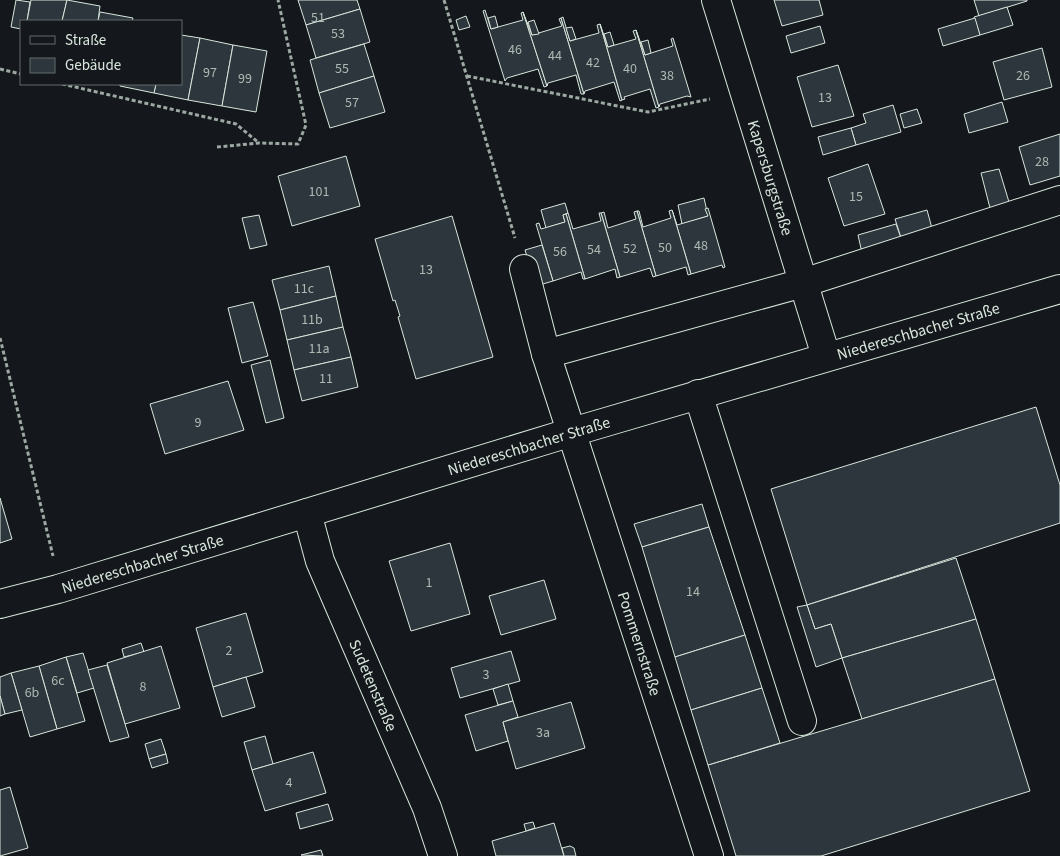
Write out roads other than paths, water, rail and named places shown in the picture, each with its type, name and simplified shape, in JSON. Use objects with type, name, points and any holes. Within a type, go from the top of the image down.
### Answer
[{"type":"street","name":"Kapersburgstraße","points":[[716,0],[826,356]]},
{"type":"street","points":[[546,354],[803,283],[1060,200]]},
{"type":"street","name":"Pommernstraße","points":[[524,270],[546,354],[709,856]]},
{"type":"street","name":"Niedereschbacher Straße","points":[[0,604],[58,589],[698,394],[1060,289]]},
{"type":"street","points":[[698,394],[802,721]]},
{"type":"street","name":"Sudetenstraße","points":[[307,513],[320,562],[427,808],[443,856]]}]
